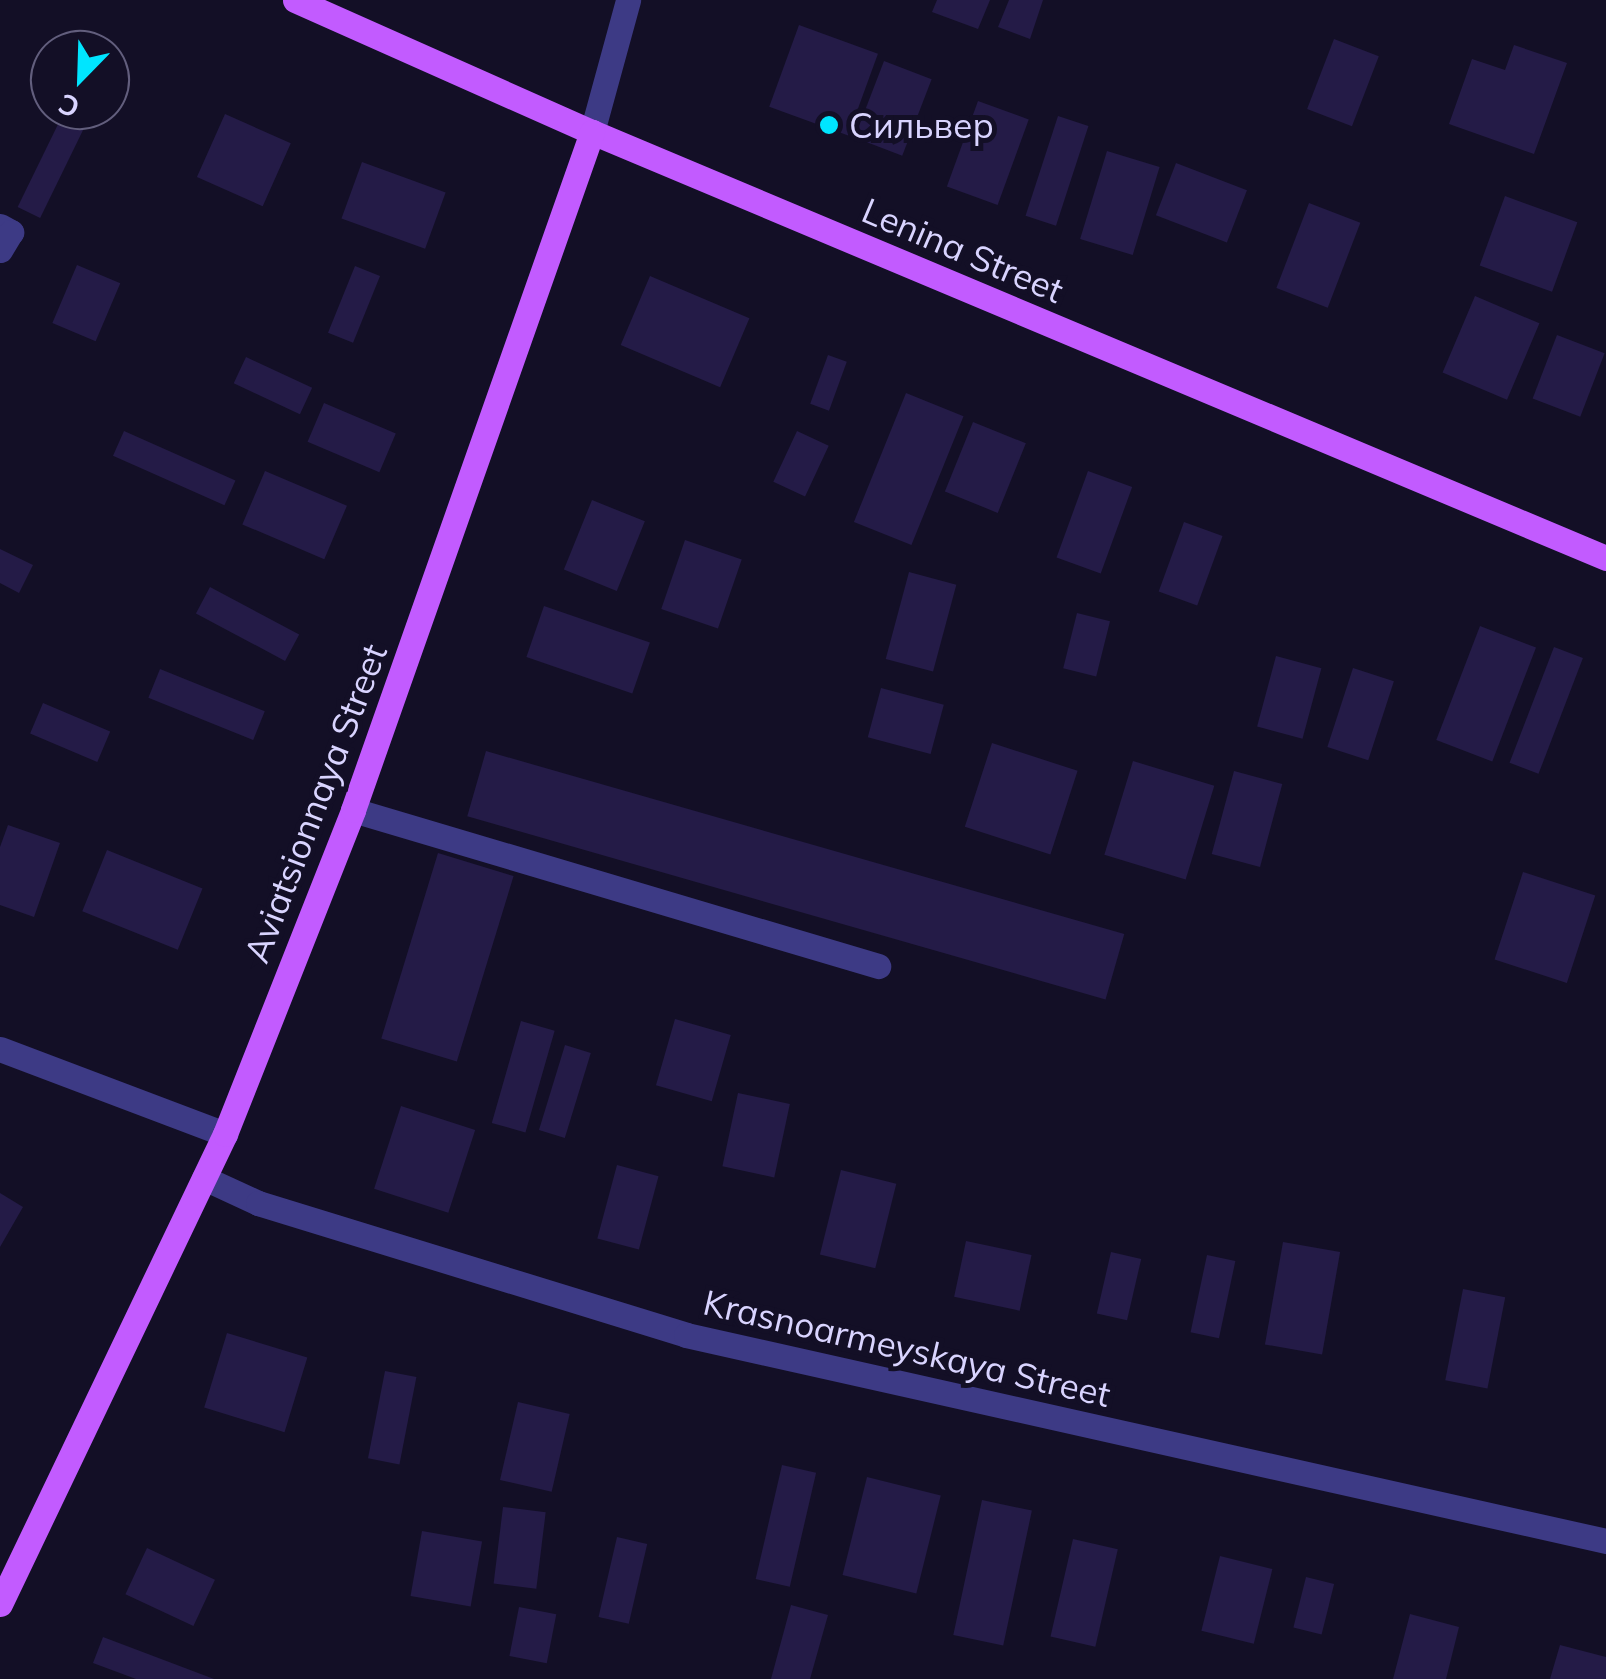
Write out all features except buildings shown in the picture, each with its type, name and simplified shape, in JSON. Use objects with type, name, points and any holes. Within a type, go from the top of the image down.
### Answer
[{"type":"main road","name":"Lenina Street","points":[[295,0],[592,132],[1606,558]]},
{"type":"main road","name":"Aviatsionnaya Street","points":[[0,1604],[224,1134],[354,810],[592,132]]},
{"type":"street","name":"Aviatsionnaya Street","points":[[592,132],[628,0]]},
{"type":"street","points":[[0,226],[10,232],[0,250]]},
{"type":"street","points":[[354,810],[878,966]]},
{"type":"street","points":[[0,1049],[224,1134]]},
{"type":"street","name":"Krasnoarmeyskaya Street","points":[[204,1178],[258,1203],[686,1334],[1606,1540]]},
{"type":"place","name":"Сильвер","points":[[829,125]]}]
